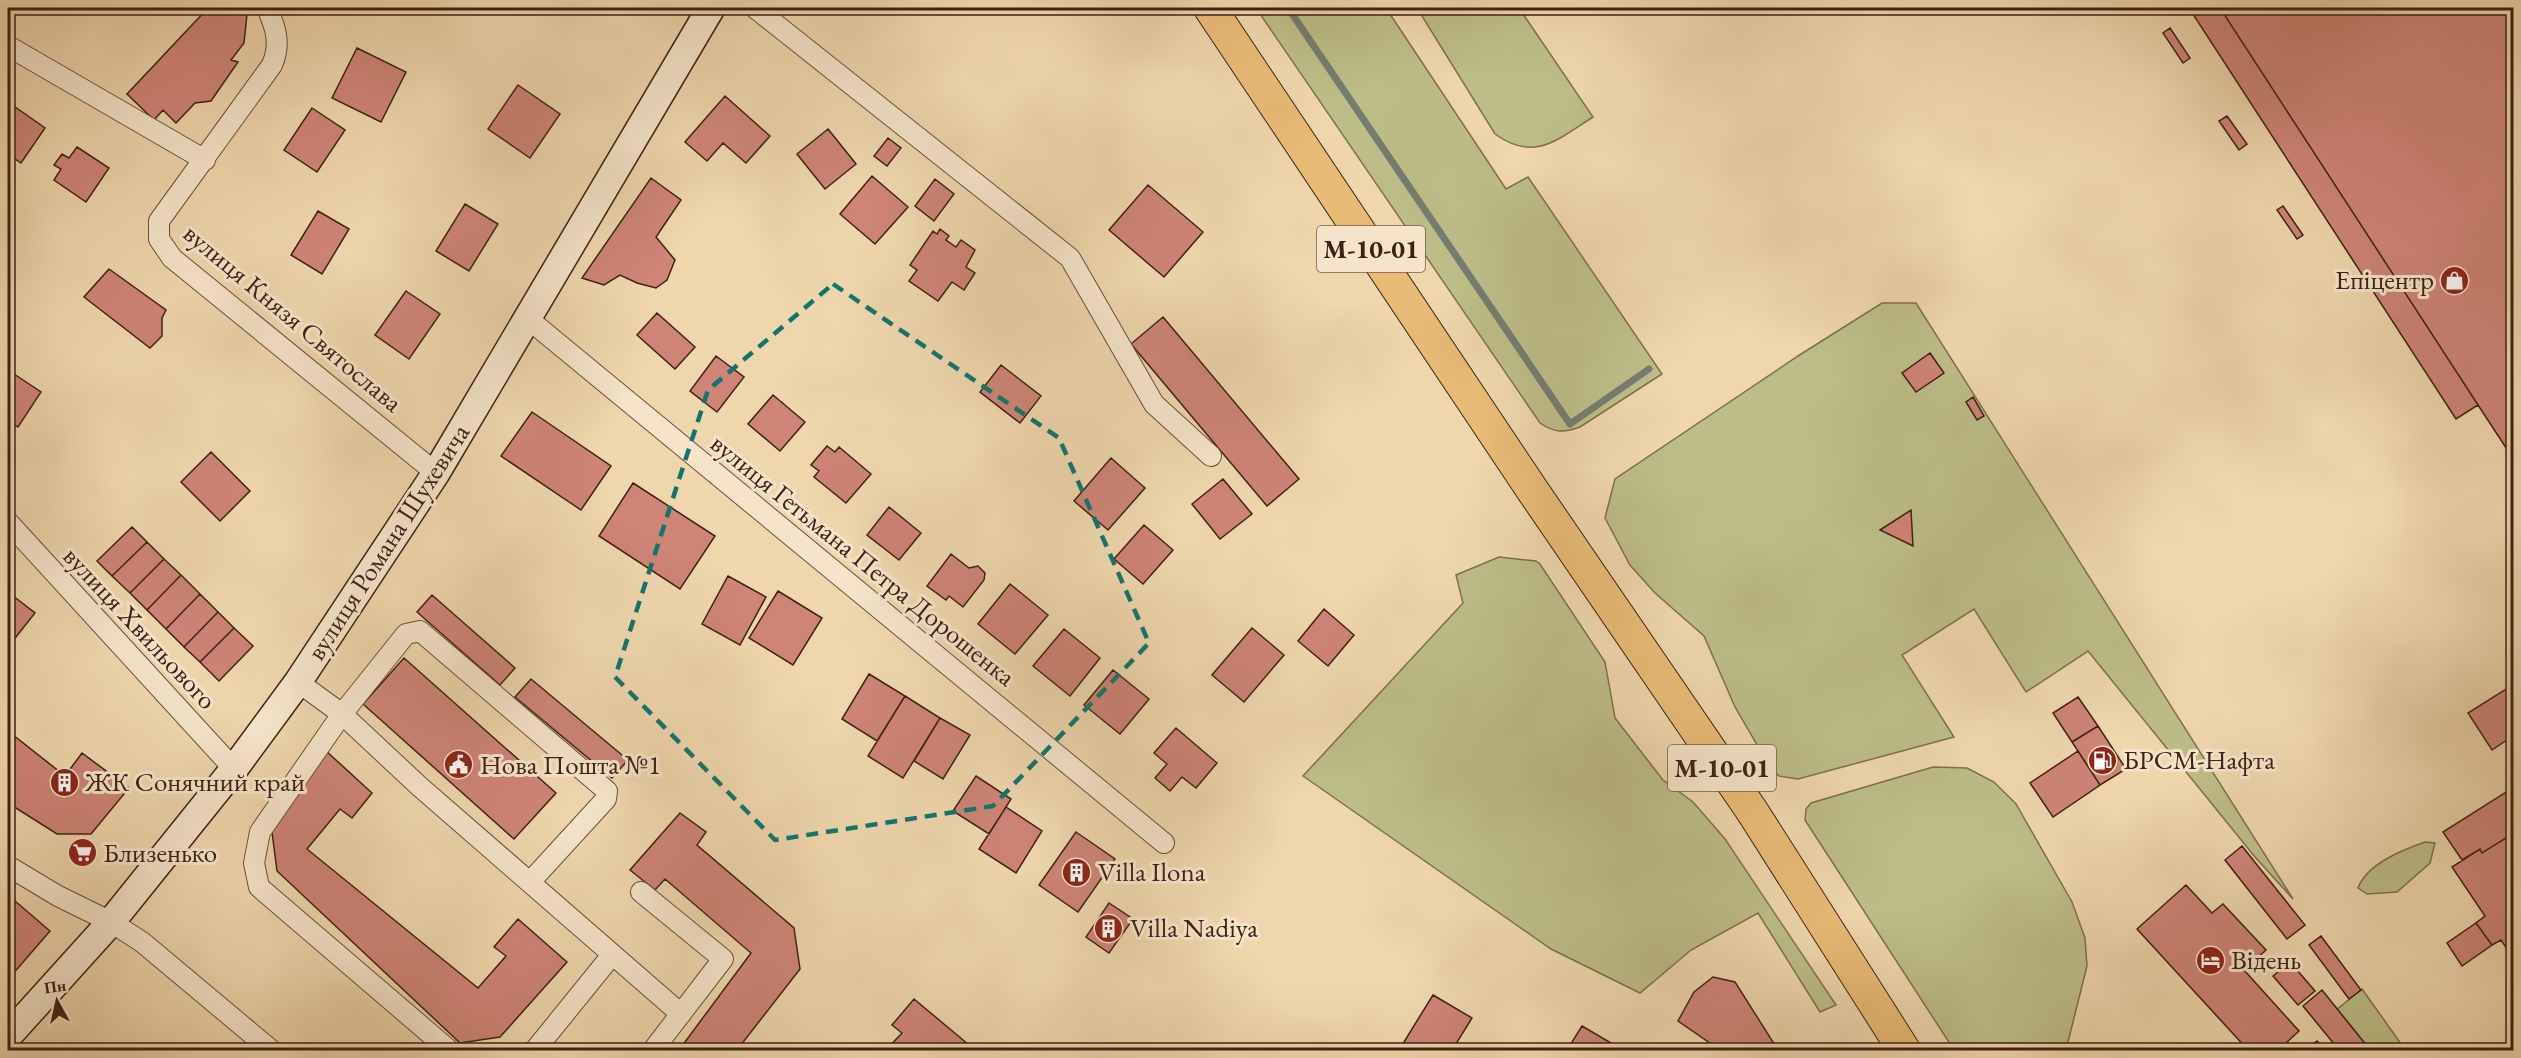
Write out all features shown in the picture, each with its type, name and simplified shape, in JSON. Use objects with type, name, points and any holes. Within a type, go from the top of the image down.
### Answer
[{"type":"highway","name":"М-10-01","points":[[1210,8],[1527,481],[1752,811],[1904,1050]]},
{"type":"main road","name":"вулиця Романа Шухевича","points":[[8,1036],[111,922],[234,769],[297,682],[436,473],[711,8]]},
{"type":"street","name":"вулиця Князя Святослава","points":[[267,8],[276,29],[277,54],[272,65],[159,221],[159,239],[164,249],[181,266],[436,473]]},
{"type":"street","points":[[755,8],[1070,258],[1154,404],[1211,456]]},
{"type":"street","points":[[8,46],[205,160]]},
{"type":"street","name":"вулиця Гетьмана Петра Дорошенка","points":[[527,318],[1164,843]]},
{"type":"street","name":"вулиця Хвильового","points":[[8,522],[234,769]]},
{"type":"street","points":[[448,1050],[259,887],[254,862],[260,832],[342,714],[406,634],[420,631],[607,791],[606,799],[530,882]]},
{"type":"street","points":[[297,682],[342,714],[419,786],[681,1014]]},
{"type":"street","points":[[8,866],[58,896],[111,922],[142,942],[271,1050]]},
{"type":"street","points":[[641,892],[723,959],[653,1050]]},
{"type":"street","points":[[535,1050],[612,955]]},
{"type":"highlighted area","points":[[833,284],[1059,438],[1149,643],[993,806],[775,840],[615,677],[708,390]]},
{"type":"green space","points":[[1256,8],[1386,8],[1506,189],[1528,177],[1662,374],[1580,427],[1559,431],[1540,423]]},
{"type":"green space","points":[[1417,8],[1519,8],[1593,117],[1546,145],[1522,147],[1495,134]]},
{"type":"green space","points":[[1882,303],[1916,303],[2293,899],[2255,857],[2088,651],[2026,692],[1974,609],[1902,655],[1954,737],[1798,779],[1779,776],[1771,769],[1735,707],[1704,636],[1655,593],[1630,565],[1605,518],[1615,479],[1798,356]]},
{"type":"green space","points":[[1499,557],[1536,561],[1540,564],[1605,662],[1615,718],[1663,780],[1693,802],[1725,839],[1836,1005],[1820,1012],[1758,913],[1691,950],[1640,993],[1551,949],[1303,776],[1463,603],[1456,575]]},
{"type":"green space","points":[[1933,767],[1967,768],[1994,782],[2016,804],[2072,902],[2085,938],[2087,966],[2066,1050],[1954,1050],[1805,820],[1806,809],[1811,803]]},
{"type":"green space","points":[[2425,842],[2435,843],[2430,863],[2397,892],[2367,894],[2358,888],[2363,879],[2377,865]]},
{"type":"green space","points":[[2362,989],[2404,1048],[2401,1050],[2363,1050],[2335,1011]]},
{"type":"building","points":[[208,8],[241,8],[247,14],[244,43],[231,60],[238,62],[211,101],[195,103],[176,123],[163,110],[154,120],[127,94]]},
{"type":"building","points":[[2189,8],[2220,8],[2478,405],[2456,419]]},
{"type":"building","name":"Епіцентр","points":[[2220,8],[2514,8],[2514,460],[2478,405]]},
{"type":"building","points":[[2170,28],[2190,58],[2183,63],[2163,33]]},
{"type":"building","points":[[357,48],[406,72],[381,122],[332,98]]},
{"type":"building","points":[[518,85],[560,114],[530,158],[488,129]]},
{"type":"building","points":[[725,96],[770,136],[746,163],[723,143],[707,161],[685,142]]},
{"type":"building","points":[[8,102],[45,128],[21,163],[8,154]]},
{"type":"building","points":[[312,108],[345,130],[317,172],[284,150]]},
{"type":"building","points":[[2227,116],[2247,144],[2239,150],[2219,121]]},
{"type":"building","points":[[828,129],[856,164],[825,189],[797,154]]},
{"type":"building","points":[[888,138],[901,148],[887,166],[874,156]]},
{"type":"building","points":[[77,147],[109,168],[86,202],[54,180],[61,169],[54,165],[62,154],[69,158]]},
{"type":"building","points":[[872,176],[908,207],[875,244],[840,214]]},
{"type":"building","points":[[651,178],[681,200],[656,237],[675,260],[667,280],[656,288],[620,275],[604,285],[582,278]]},
{"type":"building","points":[[935,179],[954,194],[934,221],[915,206]]},
{"type":"building","points":[[1148,185],[1203,232],[1164,277],[1109,230]]},
{"type":"building","points":[[465,204],[498,224],[469,271],[436,251]]},
{"type":"building","points":[[2283,206],[2303,235],[2297,239],[2277,210]]},
{"type":"building","points":[[318,211],[349,229],[322,274],[291,255]]},
{"type":"building","points":[[940,229],[949,236],[946,240],[956,247],[961,240],[975,250],[966,267],[975,273],[964,290],[952,282],[938,301],[909,281],[917,270],[910,265],[933,231],[937,234]]},
{"type":"building","points":[[109,269],[166,310],[162,318],[162,336],[150,348],[84,297]]},
{"type":"building","points":[[406,291],[440,314],[409,359],[375,335]]},
{"type":"building","points":[[657,313],[695,347],[675,369],[637,335]]},
{"type":"building","points":[[1163,317],[1299,479],[1267,506],[1131,344]]},
{"type":"building","points":[[1930,353],[1944,373],[1916,392],[1902,373]]},
{"type":"building","points":[[716,356],[744,377],[717,412],[690,391]]},
{"type":"building","points":[[1001,365],[1041,396],[1020,423],[980,392]]},
{"type":"building","points":[[8,370],[41,392],[18,427],[8,420]]},
{"type":"building","points":[[773,395],[805,422],[780,451],[748,424]]},
{"type":"building","points":[[1973,397],[1984,416],[1977,420],[1966,402]]},
{"type":"building","points":[[532,412],[611,466],[581,510],[501,456]]},
{"type":"building","points":[[827,446],[835,452],[839,447],[871,474],[846,503],[814,477],[819,471],[811,465]]},
{"type":"building","points":[[211,452],[250,491],[220,521],[181,482]]},
{"type":"building","points":[[1111,458],[1145,488],[1108,530],[1074,501]]},
{"type":"building","points":[[1223,479],[1252,514],[1220,539],[1192,504]]},
{"type":"building","points":[[633,483],[715,536],[680,589],[599,536]]},
{"type":"building","points":[[889,507],[921,533],[899,560],[867,535]]},
{"type":"building","points":[[1911,510],[1913,546],[1880,530]]},
{"type":"building","points":[[1144,525],[1173,550],[1143,584],[1114,559]]},
{"type":"building","points":[[132,527],[147,542],[112,576],[97,561]]},
{"type":"building","points":[[147,542],[164,559],[130,593],[112,576]]},
{"type":"building","points":[[951,554],[969,568],[978,566],[985,573],[984,580],[963,607],[949,596],[946,600],[927,586]]},
{"type":"building","points":[[164,559],[181,575],[147,610],[130,593]]},
{"type":"building","points":[[181,575],[200,594],[166,629],[147,610]]},
{"type":"building","points":[[728,576],[766,597],[740,645],[702,624]]},
{"type":"building","points":[[1010,584],[1048,615],[1015,654],[978,624]]},
{"type":"building","points":[[778,591],[822,618],[793,665],[749,638]]},
{"type":"building","points":[[8,592],[35,613],[8,647]]},
{"type":"building","points":[[200,594],[218,612],[184,647],[166,629]]},
{"type":"building","points":[[432,595],[515,668],[500,685],[417,612]]},
{"type":"building","points":[[1324,609],[1354,635],[1328,666],[1298,641]]},
{"type":"building","points":[[218,612],[234,628],[200,662],[184,647]]},
{"type":"building","points":[[234,628],[253,646],[219,681],[200,662]]},
{"type":"building","points":[[1252,628],[1284,655],[1244,702],[1212,675]]},
{"type":"building","points":[[1064,629],[1100,658],[1070,696],[1033,666]]},
{"type":"building","points":[[404,658],[556,793],[514,839],[363,704]]},
{"type":"building","points":[[1113,670],[1149,699],[1120,734],[1084,705]]},
{"type":"building","points":[[869,674],[905,696],[877,741],[842,719]]},
{"type":"building","points":[[531,679],[628,760],[612,778],[515,697]]},
{"type":"building","points":[[2514,684],[2514,735],[2492,750],[2468,713]]},
{"type":"building","points":[[905,696],[940,718],[903,778],[868,756]]},
{"type":"building","points":[[2078,697],[2098,726],[2072,742],[2053,713]]},
{"type":"building","points":[[940,718],[970,735],[943,779],[914,761]]},
{"type":"building","name":"БРСМ-Нафта","points":[[2098,726],[2126,769],[2100,785],[2072,742]]},
{"type":"building","points":[[1176,728],[1217,763],[1196,788],[1182,777],[1170,791],[1155,778],[1167,764],[1154,753]]},
{"type":"building","name":"ЖК Сонячний край","points":[[8,731],[65,776],[82,753],[129,788],[91,834],[57,834],[8,803]]},
{"type":"building","points":[[325,750],[372,793],[352,818],[340,809],[307,849],[478,988],[506,956],[494,947],[518,919],[567,962],[500,1037],[460,1043],[277,871],[271,824]]},
{"type":"building","points":[[2078,751],[2100,785],[2053,817],[2030,783]]},
{"type":"building","points":[[976,776],[1011,799],[989,834],[953,811]]},
{"type":"building","points":[[2514,787],[2514,833],[2482,853],[2480,849],[2462,860],[2443,832]]},
{"type":"building","points":[[1006,807],[1042,831],[1016,873],[979,849]]},
{"type":"building","points":[[680,813],[706,832],[697,845],[794,928],[800,969],[737,1050],[679,1050],[751,953],[665,879],[655,890],[630,870]]},
{"type":"building","name":"Villa Ilona","points":[[1076,832],[1115,859],[1078,912],[1039,885]]},
{"type":"building","points":[[2514,833],[2514,959],[2501,940],[2492,945],[2476,923],[2485,916],[2452,867],[2480,849],[2482,853]]},
{"type":"building","points":[[2242,846],[2305,925],[2287,939],[2225,860]]},
{"type":"building","name":"Відень","points":[[2186,885],[2212,913],[2223,904],[2266,950],[2244,970],[2299,1031],[2286,1043],[2292,1050],[2248,1050],[2137,929]]},
{"type":"building","points":[[8,895],[50,931],[12,975],[8,971]]},
{"type":"building","name":"Villa Nadiya","points":[[1109,903],[1133,919],[1109,953],[1086,937]]},
{"type":"building","points":[[2476,923],[2492,945],[2462,966],[2447,943]]},
{"type":"building","points":[[2321,936],[2361,990],[2349,999],[2309,945]]},
{"type":"building","points":[[2290,962],[2315,991],[2298,1005],[2273,976]]},
{"type":"building","points":[[1713,977],[1735,982],[1778,1050],[1720,1050],[1678,1021],[1694,992]]},
{"type":"building","points":[[2322,990],[2367,1046],[2362,1050],[2339,1050],[2303,1006]]},
{"type":"building","points":[[1433,995],[1472,1018],[1454,1047],[1458,1050],[1399,1050]]},
{"type":"building","points":[[914,999],[969,1045],[964,1050],[886,1050],[902,1033],[892,1025]]},
{"type":"building","points":[[1582,1026],[1623,1050],[1567,1050]]},
{"type":"building","name":"Відень","points":[[2317,1041],[2326,1050],[2306,1050]]},
{"type":"waterway","points":[[1288,8],[1570,424],[1649,369]]},
{"type":"place","name":"Епіцентр","points":[[2455,280]]},
{"type":"place","name":"БРСМ-Нафта","points":[[2102,760]]},
{"type":"place","name":"Нова Пошта №1","points":[[459,765]]},
{"type":"place","name":"ЖК Сонячний край","points":[[64,782]]},
{"type":"place","name":"Близенько","points":[[82,853]]},
{"type":"place","name":"Villa Ilona","points":[[1077,872]]},
{"type":"place","name":"Villa Nadiya","points":[[1109,928]]},
{"type":"place","name":"Відень","points":[[2210,960]]}]
